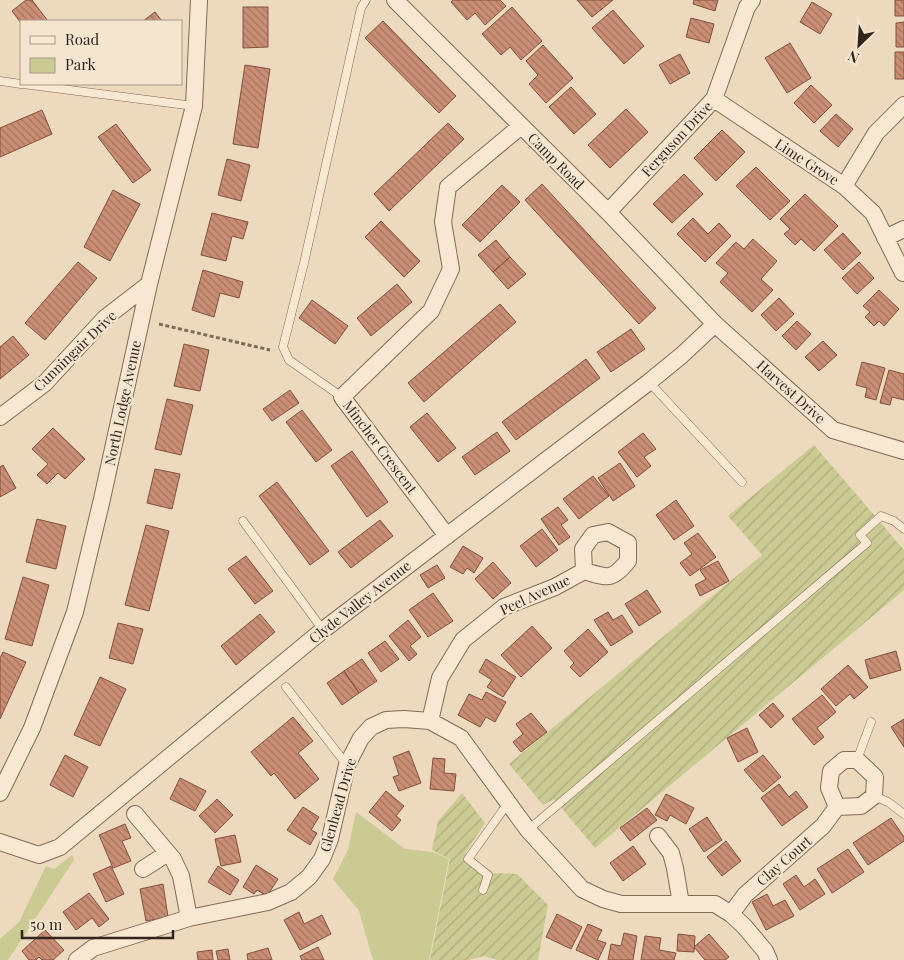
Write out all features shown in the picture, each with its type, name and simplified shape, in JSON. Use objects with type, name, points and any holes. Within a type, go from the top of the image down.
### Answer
[{"type":"street","name":"North Lodge Avenue","points":[[0,793],[32,728],[75,612],[141,321],[194,106],[199,0]]},
{"type":"street","name":"Camp Road","points":[[395,0],[608,212],[715,324]]},
{"type":"street","name":"Ferguson Drive","points":[[608,212],[714,99],[747,7],[752,0]]},
{"type":"street","name":"Lime Grove","points":[[714,99],[844,186],[873,213],[904,272]]},
{"type":"street","points":[[844,186],[876,133],[904,105]]},
{"type":"street","name":"Mincher Crescent","points":[[447,536],[342,397],[431,311],[451,269],[443,222],[448,187],[521,126]]},
{"type":"street","points":[[886,238],[904,229]]},
{"type":"street","name":"Cunningair Drive","points":[[0,417],[45,383],[105,318],[150,284]]},
{"type":"street","name":"Clyde Valley Avenue","points":[[0,842],[39,855],[60,846],[323,630],[649,382],[682,355],[715,324]]},
{"type":"street","name":"Harvest Drive","points":[[715,324],[833,430],[904,451]]},
{"type":"street","name":"Peel Avenue","points":[[430,721],[440,678],[464,640],[504,607],[555,587],[584,571]]},
{"type":"street","name":"Glenhead Drive","points":[[77,960],[93,948],[190,918],[268,902],[291,892],[308,878],[322,859],[330,839],[348,765],[360,738],[371,727],[386,720],[404,719],[430,721],[461,738],[528,830],[582,889],[603,899],[621,904],[715,904],[731,914],[744,926],[765,951],[769,960]]},
{"type":"street","points":[[844,760],[857,760],[875,777],[874,796],[861,806],[837,807],[829,788],[830,771],[844,760]]},
{"type":"street","name":"Clay Court","points":[[731,914],[744,895],[823,826],[837,807]]},
{"type":"street","points":[[135,814],[173,859],[182,876],[190,918]]},
{"type":"street","points":[[658,836],[671,853],[681,904]]},
{"type":"street","points":[[143,869],[168,854]]},
{"type":"lane","points":[[342,397],[289,360],[283,347],[304,263],[361,8],[366,0]]},
{"type":"lane","points":[[0,81],[20,84]]},
{"type":"lane","points":[[30,85],[194,106]]},
{"type":"lane","points":[[649,382],[742,482]]},
{"type":"lane","points":[[528,830],[867,543],[860,535],[882,516],[894,521],[904,529]]},
{"type":"lane","points":[[243,521],[323,630]]},
{"type":"lane","points":[[286,687],[348,765]]},
{"type":"lane","points":[[857,760],[871,722]]},
{"type":"lane","points":[[874,796],[888,802],[904,814]]},
{"type":"lane","points":[[483,890],[488,875],[468,859],[508,803]]},
{"type":"path","points":[[141,321],[286,354]]},
{"type":"green space","points":[[814,445],[904,550],[904,590],[595,848],[554,799],[543,805],[509,764],[762,555],[728,516]]},
{"type":"green space","points":[[462,793],[485,823],[465,853],[494,873],[517,874],[548,905],[538,960],[498,960],[484,956],[469,960],[430,960],[450,859],[432,850],[438,821]]},
{"type":"green space","points":[[356,812],[405,849],[433,852],[449,859],[429,960],[373,960],[359,911],[333,879],[348,850]]},
{"type":"green space","points":[[72,855],[74,860],[8,960],[0,960],[0,939],[19,922],[46,866],[54,869]]},
{"type":"building","points":[[26,0],[32,0],[47,20],[20,20],[20,22],[12,11]]},
{"type":"building","points":[[453,0],[500,0],[506,6],[485,25],[475,13],[467,20],[451,2]]},
{"type":"building","points":[[577,0],[613,0],[592,17]]},
{"type":"building","points":[[694,0],[718,0],[715,11],[693,4]]},
{"type":"building","points":[[895,0],[904,0],[904,16],[895,16]]},
{"type":"building","points":[[812,2],[832,14],[820,34],[800,22]]},
{"type":"building","points":[[243,7],[268,7],[268,47],[243,48]]},
{"type":"building","points":[[512,7],[542,41],[521,60],[510,47],[501,55],[482,34]]},
{"type":"building","points":[[613,10],[644,46],[624,64],[592,28]]},
{"type":"building","points":[[155,12],[161,20],[144,20]]},
{"type":"building","points":[[691,18],[714,24],[709,43],[686,37]]},
{"type":"building","points":[[383,21],[456,96],[439,113],[365,38]]},
{"type":"building","points":[[904,22],[904,47],[896,47],[896,23]]},
{"type":"building","points":[[790,43],[811,78],[787,93],[765,58]]},
{"type":"building","points":[[543,45],[573,78],[546,103],[529,84],[538,75],[526,61]]},
{"type":"building","points":[[895,52],[904,52],[904,79],[895,79]]},
{"type":"building","points":[[680,54],[690,73],[670,84],[659,65]]},
{"type":"building","points":[[245,65],[270,69],[258,148],[233,144]]},
{"type":"building","points":[[811,85],[832,105],[814,123],[794,103]]},
{"type":"building","points":[[571,87],[596,114],[574,134],[549,107]]},
{"type":"building","points":[[626,109],[648,132],[610,168],[588,145]]},
{"type":"building","points":[[42,110],[52,134],[0,157],[0,128]]},
{"type":"building","points":[[836,114],[853,129],[838,147],[820,131]]},
{"type":"building","points":[[448,123],[464,139],[389,211],[374,194]]},
{"type":"building","points":[[116,124],[151,170],[133,183],[98,137]]},
{"type":"building","points":[[722,130],[745,152],[716,181],[694,158]]},
{"type":"building","points":[[227,159],[250,165],[241,201],[218,195]]},
{"type":"building","points":[[756,167],[790,201],[770,220],[736,186]]},
{"type":"building","points":[[684,174],[703,194],[672,223],[653,204]]},
{"type":"building","points":[[542,184],[656,308],[639,324],[525,200]]},
{"type":"building","points":[[502,185],[520,202],[480,242],[462,225]]},
{"type":"building","points":[[113,190],[140,204],[110,261],[84,247]]},
{"type":"building","points":[[805,194],[838,226],[814,251],[801,239],[795,245],[784,234],[790,229],[780,219]]},
{"type":"building","points":[[212,213],[248,222],[243,239],[232,236],[226,261],[201,255]]},
{"type":"building","points":[[693,218],[708,234],[719,223],[731,236],[705,262],[677,234]]},
{"type":"building","points":[[381,221],[420,261],[404,277],[365,237]]},
{"type":"building","points":[[843,233],[861,253],[843,270],[824,250]]},
{"type":"building","points":[[753,239],[777,261],[761,279],[773,290],[752,312],[720,282],[728,273],[716,263],[736,242],[744,249]]},
{"type":"building","points":[[496,240],[510,257],[493,272],[478,255]]},
{"type":"building","points":[[510,257],[526,274],[508,289],[493,272]]},
{"type":"building","points":[[78,262],[97,278],[45,340],[25,323]]},
{"type":"building","points":[[859,262],[874,278],[857,294],[842,278]]},
{"type":"building","points":[[203,270],[243,282],[239,298],[220,293],[214,317],[192,310]]},
{"type":"building","points":[[397,284],[412,302],[371,336],[357,318]]},
{"type":"building","points":[[879,290],[899,309],[884,326],[879,321],[874,326],[865,317],[870,312],[863,306]]},
{"type":"building","points":[[779,298],[794,314],[776,331],[761,315]]},
{"type":"building","points":[[312,300],[348,326],[335,344],[299,318]]},
{"type":"building","points":[[500,304],[516,322],[424,402],[408,383]]},
{"type":"building","points":[[797,321],[811,334],[796,350],[782,336]]},
{"type":"building","points":[[631,329],[645,349],[611,372],[597,352]]},
{"type":"building","points":[[13,336],[29,355],[0,379],[0,347]]},
{"type":"building","points":[[823,341],[837,355],[819,371],[805,357]]},
{"type":"building","points":[[184,344],[209,350],[200,391],[174,386]]},
{"type":"building","points":[[586,359],[600,378],[516,440],[502,422]]},
{"type":"building","points":[[862,362],[885,368],[876,400],[865,397],[867,388],[856,385]]},
{"type":"building","points":[[889,370],[904,374],[904,400],[892,397],[890,405],[880,403]]},
{"type":"building","points":[[290,390],[299,403],[272,421],[263,409]]},
{"type":"building","points":[[167,399],[193,405],[181,455],[155,449]]},
{"type":"building","points":[[302,410],[332,450],[316,462],[286,422]]},
{"type":"building","points":[[427,413],[456,448],[438,462],[410,427]]},
{"type":"building","points":[[53,428],[85,459],[65,479],[58,473],[47,484],[37,475],[48,464],[32,449]]},
{"type":"building","points":[[497,432],[510,451],[475,475],[462,457]]},
{"type":"building","points":[[643,433],[656,449],[644,457],[651,466],[637,477],[618,452]]},
{"type":"building","points":[[352,451],[388,502],[367,517],[331,466]]},
{"type":"building","points":[[620,463],[635,486],[613,501],[598,478]]},
{"type":"building","points":[[3,465],[16,488],[0,497],[0,467]]},
{"type":"building","points":[[155,469],[180,474],[172,509],[147,503]]},
{"type":"building","points":[[593,476],[609,496],[579,519],[563,499]]},
{"type":"building","points":[[277,482],[329,551],[310,565],[259,496]]},
{"type":"building","points":[[676,500],[694,526],[674,540],[656,515]]},
{"type":"building","points":[[558,507],[568,520],[561,525],[570,537],[559,545],[541,519]]},
{"type":"building","points":[[37,519],[66,526],[56,569],[26,562]]},
{"type":"building","points":[[380,520],[393,536],[351,568],[338,552]]},
{"type":"building","points":[[146,525],[169,531],[149,611],[125,605]]},
{"type":"building","points":[[542,529],[558,550],[536,567],[520,546]]},
{"type":"building","points":[[698,533],[716,557],[690,576],[680,563],[692,554],[684,543]]},
{"type":"building","points":[[463,546],[483,558],[474,573],[467,568],[463,574],[450,567]]},
{"type":"building","points":[[246,556],[273,591],[255,604],[228,569]]},
{"type":"building","points":[[718,561],[729,581],[700,596],[695,585],[706,579],[700,570]]},
{"type":"building","points":[[493,562],[511,583],[493,599],[475,579]]},
{"type":"building","points":[[437,565],[445,578],[428,588],[420,575]]},
{"type":"building","points":[[23,577],[49,585],[32,646],[5,639]]},
{"type":"building","points":[[647,590],[661,612],[639,626],[625,604]]},
{"type":"building","points":[[433,593],[453,621],[428,637],[409,610]]},
{"type":"building","points":[[608,612],[613,620],[622,615],[633,632],[611,646],[594,620]]},
{"type":"building","points":[[260,614],[275,632],[236,665],[221,646]]},
{"type":"building","points":[[408,620],[421,637],[410,646],[417,654],[409,661],[389,636]]},
{"type":"building","points":[[118,623],[143,629],[133,664],[109,658]]},
{"type":"building","points":[[532,626],[552,648],[521,677],[501,655]]},
{"type":"building","points":[[588,629],[608,652],[580,677],[570,667],[574,663],[564,651]]},
{"type":"building","points":[[385,641],[399,659],[381,672],[368,653]]},
{"type":"building","points":[[896,651],[901,670],[870,679],[865,660]]},
{"type":"building","points":[[3,652],[26,662],[0,719],[0,658]]},
{"type":"building","points":[[362,659],[377,681],[359,693],[344,671]]},
{"type":"building","points":[[486,659],[516,677],[503,697],[487,687],[492,680],[479,672]]},
{"type":"building","points":[[848,665],[868,687],[854,699],[850,694],[836,706],[821,689]]},
{"type":"building","points":[[344,671],[359,693],[342,705],[327,683]]},
{"type":"building","points":[[100,677],[126,689],[100,746],[74,735]]},
{"type":"building","points":[[486,692],[506,702],[495,722],[486,717],[480,727],[458,715],[469,694],[482,700]]},
{"type":"building","points":[[822,695],[836,712],[817,728],[824,737],[814,745],[792,719]]},
{"type":"building","points":[[773,703],[784,716],[771,728],[759,715]]},
{"type":"building","points":[[531,713],[547,732],[521,752],[513,742],[523,734],[516,724]]},
{"type":"building","points":[[293,717],[313,741],[298,753],[319,779],[295,799],[274,773],[271,776],[251,752]]},
{"type":"building","points":[[904,719],[904,747],[891,727]]},
{"type":"building","points":[[747,728],[758,752],[738,762],[727,738]]},
{"type":"building","points":[[409,751],[421,783],[399,791],[393,777],[399,775],[393,757]]},
{"type":"building","points":[[65,755],[88,767],[73,797],[50,785]]},
{"type":"building","points":[[763,755],[781,777],[763,792],[744,770]]},
{"type":"building","points":[[433,758],[445,759],[444,773],[456,774],[454,791],[430,789]]},
{"type":"building","points":[[180,778],[206,791],[195,811],[170,799]]},
{"type":"building","points":[[779,784],[789,797],[796,791],[808,807],[782,826],[761,798]]},
{"type":"building","points":[[386,791],[404,806],[396,816],[401,820],[392,831],[369,812]]},
{"type":"building","points":[[666,794],[694,808],[686,824],[670,815],[667,821],[655,815]]},
{"type":"building","points":[[217,799],[233,815],[215,833],[199,816]]},
{"type":"building","points":[[303,807],[319,817],[311,830],[317,833],[310,845],[287,830]]},
{"type":"building","points":[[647,808],[657,820],[630,841],[620,828]]},
{"type":"building","points":[[707,817],[722,840],[704,852],[689,829]]},
{"type":"building","points":[[891,818],[904,837],[904,841],[868,865],[853,843]]},
{"type":"building","points":[[125,824],[131,838],[122,841],[131,861],[113,868],[99,835]]},
{"type":"building","points":[[235,835],[241,862],[221,866],[215,839]]},
{"type":"building","points":[[726,841],[741,861],[722,876],[707,857]]},
{"type":"building","points":[[633,846],[646,864],[623,881],[610,863]]},
{"type":"building","points":[[848,849],[864,872],[832,893],[817,869]]},
{"type":"building","points":[[256,865],[278,879],[267,896],[257,890],[254,894],[243,887]]},
{"type":"building","points":[[111,866],[124,894],[106,902],[93,874]]},
{"type":"building","points":[[218,866],[239,880],[230,895],[208,882]]},
{"type":"building","points":[[796,875],[804,887],[815,879],[825,894],[800,910],[783,884]]},
{"type":"building","points":[[163,884],[168,917],[146,921],[140,889]]},
{"type":"building","points":[[89,893],[109,919],[99,927],[92,918],[76,930],[63,912]]},
{"type":"building","points":[[767,894],[773,906],[785,900],[794,916],[766,930],[752,902]]},
{"type":"building","points":[[299,912],[304,924],[322,915],[331,934],[300,950],[284,920]]},
{"type":"building","points":[[557,914],[582,927],[571,949],[546,937]]},
{"type":"building","points":[[588,924],[602,930],[597,940],[606,943],[598,960],[576,950]]},
{"type":"building","points":[[45,930],[64,950],[53,960],[42,960],[39,957],[36,960],[29,960],[22,951]]},
{"type":"building","points":[[624,933],[637,936],[633,960],[608,960],[611,944],[621,946]]},
{"type":"building","points":[[678,934],[695,936],[694,952],[677,951]]},
{"type":"building","points":[[709,934],[729,957],[725,960],[705,960],[694,947]]},
{"type":"building","points":[[645,936],[661,938],[659,950],[676,953],[674,960],[641,960]]},
{"type":"building","points":[[318,947],[324,960],[302,960],[300,956]]},
{"type":"building","points":[[268,948],[272,960],[248,960],[247,954]]},
{"type":"building","points":[[228,949],[230,960],[218,960],[216,951]]},
{"type":"building","points":[[212,950],[213,960],[198,960],[197,952]]}]
